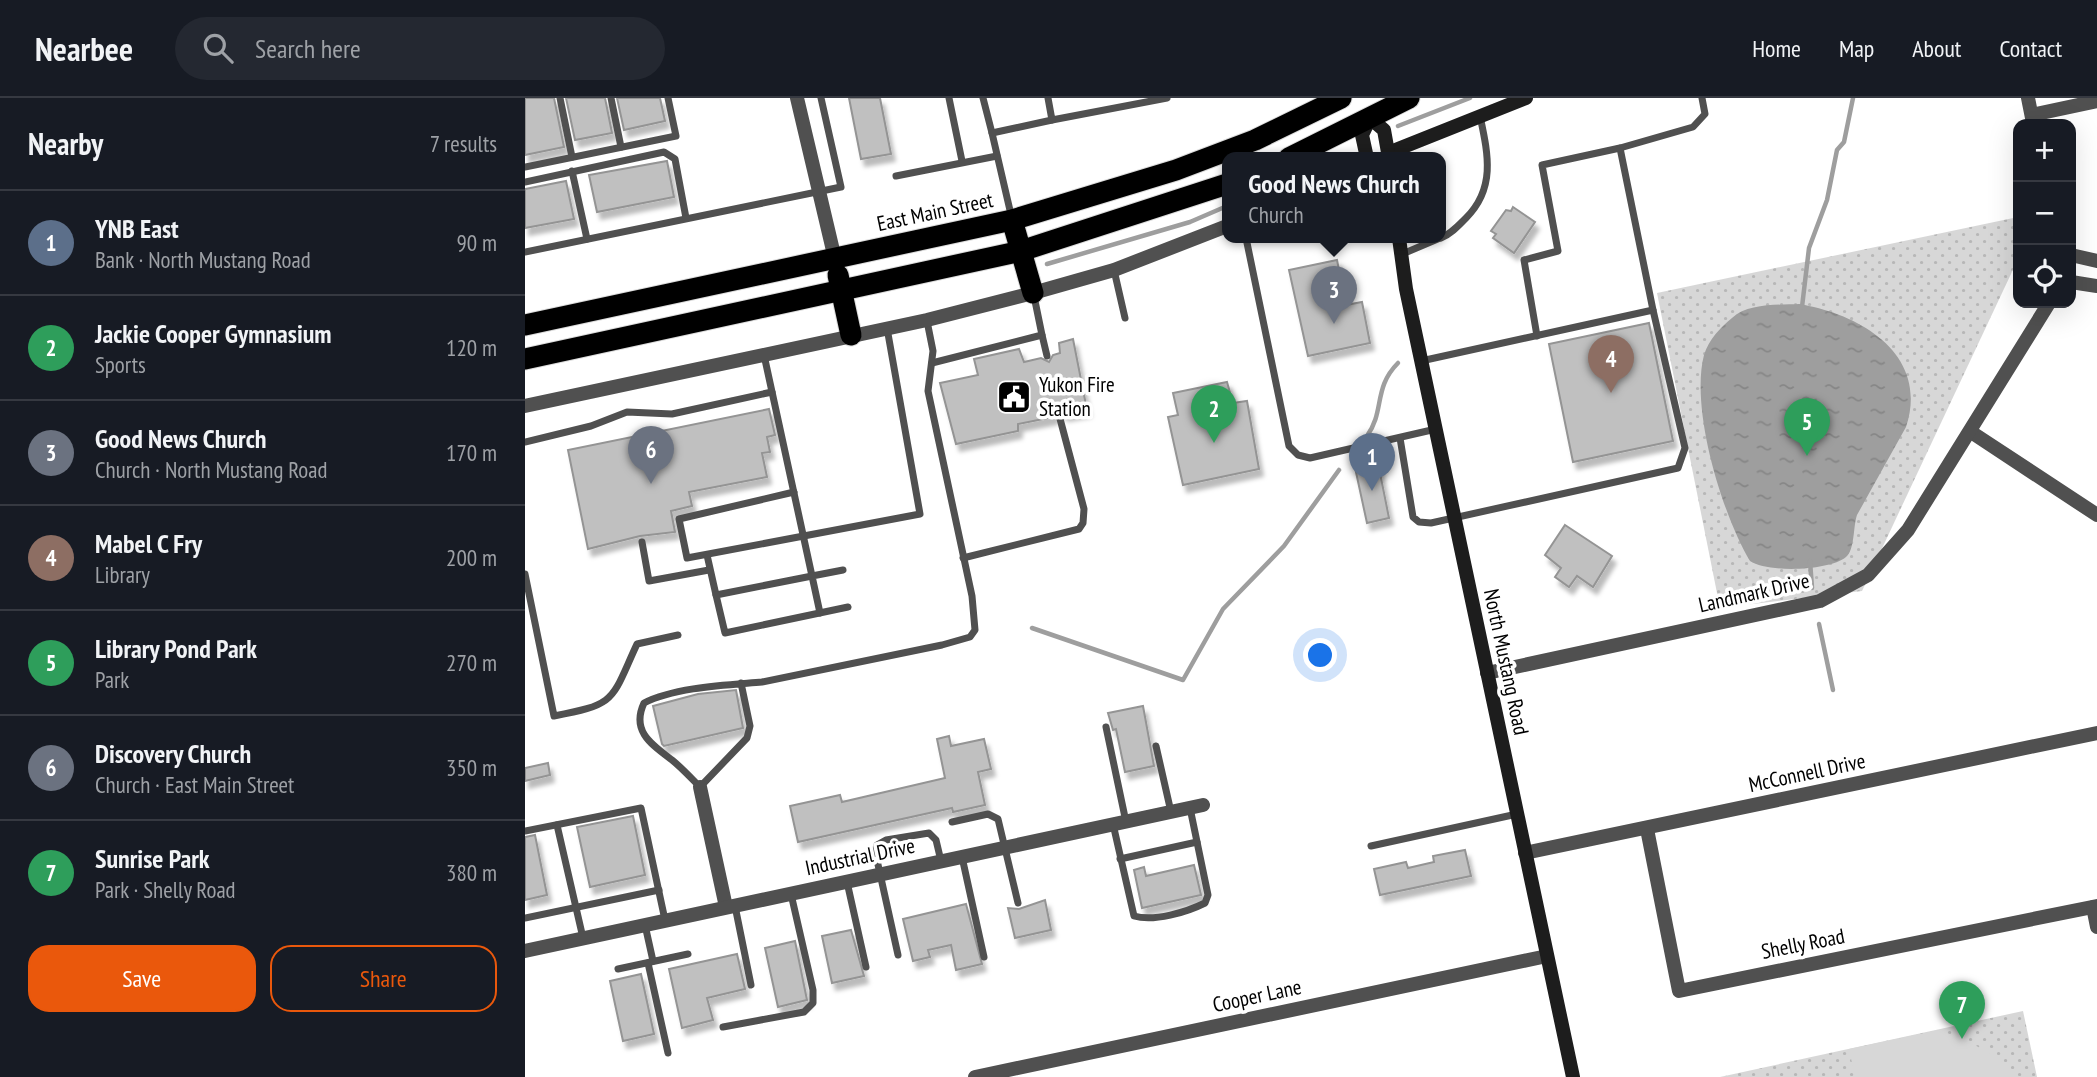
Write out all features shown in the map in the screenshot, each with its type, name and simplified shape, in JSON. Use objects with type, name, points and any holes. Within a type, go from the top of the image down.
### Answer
[{"type":"highway","name":"East Main Street","points":[[1224,152],[1255,140],[1341,98]]},
{"type":"highway","points":[[1298,152],[1368,108],[1409,98]]},
{"type":"highway","name":"East Main Street","points":[[525,325],[1012,220],[1177,170],[1222,153]]},
{"type":"highway","points":[[525,359],[1021,251],[1222,186]]},
{"type":"highway","points":[[1012,220],[1033,293]]},
{"type":"highway","points":[[835,259],[851,335]]},
{"type":"main road","points":[[1396,152],[1479,114],[1526,98]]},
{"type":"main road","points":[[1368,108],[1384,130],[1388,152]]},
{"type":"main road","points":[[1365,152],[1361,135],[1368,108]]},
{"type":"main road","name":"North Mustang Road","points":[[1394,243],[1399,256],[1573,1077]]},
{"type":"main road","name":"North Mustang Road","points":[[1399,243],[1399,256]]},
{"type":"street","points":[[797,98],[835,259]]},
{"type":"street","points":[[2028,98],[2033,119]]},
{"type":"street","points":[[2036,119],[2097,101]]},
{"type":"street","points":[[525,405],[927,320],[1114,270],[1222,228]]},
{"type":"street","points":[[2076,256],[2097,261]]},
{"type":"street","points":[[2076,283],[2097,286]]},
{"type":"street","name":"Landmark Drive","points":[[1487,673],[1821,601],[1868,575],[1908,530],[2046,308]]},
{"type":"street","points":[[1971,432],[2097,515]]},
{"type":"street","name":"McConnell Drive","points":[[1525,853],[2097,733]]},
{"type":"street","points":[[700,787],[730,906]]},
{"type":"street","name":"Industrial Drive","points":[[525,951],[1197,807]]},
{"type":"street","name":"Shelly Road","points":[[1647,829],[1679,991],[2095,906]]},
{"type":"street","points":[[2095,906],[2097,927]]},
{"type":"street","name":"Cooper Lane","points":[[975,1077],[1547,956]]},
{"type":"lane","points":[[560,98],[572,157]]},
{"type":"lane","points":[[611,98],[621,147]]},
{"type":"lane","points":[[525,167],[676,136],[668,98]]},
{"type":"lane","points":[[525,252],[841,187],[821,98]]},
{"type":"lane","points":[[949,98],[963,162]]},
{"type":"lane","points":[[983,98],[1012,220]]},
{"type":"lane","points":[[1048,98],[1052,120]]},
{"type":"lane","points":[[992,132],[1167,98]]},
{"type":"lane","points":[[1537,336],[1524,260],[1558,251],[1542,165],[1620,148],[1693,127],[1706,114],[1702,98]]},
{"type":"lane","points":[[1446,236],[1480,204],[1489,177],[1479,114]]},
{"type":"lane","points":[[1400,438],[1413,517],[1419,522],[1431,523],[1678,468],[1685,448],[1620,148]]},
{"type":"lane","points":[[525,182],[664,152],[675,159],[687,218]]},
{"type":"lane","points":[[896,176],[997,156]]},
{"type":"lane","points":[[572,171],[587,239]]},
{"type":"lane","points":[[1247,243],[1289,446],[1298,455],[1310,458],[1436,429]]},
{"type":"lane","points":[[1399,256],[1429,243]]},
{"type":"lane","points":[[1114,270],[1125,318]]},
{"type":"lane","points":[[1033,293],[1047,356]]},
{"type":"lane","points":[[1421,361],[1653,310]]},
{"type":"lane","points":[[741,683],[750,726],[747,738],[700,787],[648,740],[638,721],[644,703],[651,699],[741,683],[853,664],[970,637],[975,630],[976,621],[928,391],[932,363],[927,320]]},
{"type":"lane","points":[[794,492],[679,519],[687,558],[920,514],[887,327]]},
{"type":"lane","points":[[932,363],[1042,335]]},
{"type":"lane","points":[[764,355],[820,612]]},
{"type":"lane","points":[[525,442],[591,426],[627,412],[672,414],[772,392]]},
{"type":"lane","points":[[963,558],[1079,529],[1083,523],[1084,509],[1059,415]]},
{"type":"lane","points":[[642,542],[649,581],[709,570]]},
{"type":"lane","points":[[707,555],[725,633],[848,607]]},
{"type":"lane","points":[[716,595],[843,570]]},
{"type":"lane","points":[[525,574],[554,716],[606,702],[614,692],[637,643],[678,635]]},
{"type":"lane","points":[[1106,727],[1119,823],[1120,859],[1134,916],[1144,919],[1196,908],[1205,903],[1208,895],[1197,842],[1197,807]]},
{"type":"lane","points":[[1156,746],[1171,812]]},
{"type":"lane","points":[[525,831],[641,808],[665,920]]},
{"type":"lane","points":[[1371,846],[1517,814]]},
{"type":"lane","points":[[952,822],[994,815],[998,819],[1018,903]]},
{"type":"lane","points":[[557,825],[583,938]]},
{"type":"lane","points":[[898,955],[875,851],[877,845],[929,833],[936,840],[941,861]]},
{"type":"lane","points":[[1120,859],[1197,842]]},
{"type":"lane","points":[[962,856],[984,957]]},
{"type":"lane","points":[[847,881],[866,967]]},
{"type":"lane","points":[[525,918],[659,890]]},
{"type":"lane","points":[[723,1027],[804,1012],[813,1003],[813,990],[790,893]]},
{"type":"lane","points":[[730,906],[751,985]]},
{"type":"lane","points":[[645,925],[668,1053]]},
{"type":"lane","points":[[618,969],[688,954]]},
{"type":"shaded area","points":[[2013,218],[2013,270],[1862,591],[1720,608],[1657,293]]},
{"type":"shaded area","points":[[2023,1011],[2037,1077],[1720,1077]]},
{"type":"shaded area","points":[[1939,1030],[1992,1055],[2019,1077],[1855,1077],[1849,1049]]},
{"type":"water","points":[[1799,304],[1845,317],[1884,342],[1899,359],[1908,378],[1911,401],[1906,427],[1857,515],[1849,554],[1838,562],[1813,568],[1784,569],[1750,561],[1739,541],[1711,461],[1701,403],[1701,377],[1704,355],[1709,344],[1732,318],[1755,307]]},
{"type":"building","points":[[525,98],[554,98],[564,147],[525,155]]},
{"type":"building","points":[[566,98],[605,98],[612,133],[575,140]]},
{"type":"building","points":[[617,98],[660,98],[665,121],[624,130]]},
{"type":"building","points":[[849,98],[880,98],[891,154],[861,159]]},
{"type":"building","points":[[667,161],[674,197],[597,212],[589,175]]},
{"type":"building","points":[[566,181],[574,219],[525,228],[525,189]]},
{"type":"building","points":[[1513,207],[1535,222],[1514,253],[1493,238],[1496,234],[1491,231],[1506,210],[1511,211]]},
{"type":"building","points":[[1337,260],[1346,305],[1362,302],[1370,343],[1308,356],[1289,270]]},
{"type":"building","points":[[1649,323],[1673,441],[1573,462],[1549,344]]},
{"type":"building","name":"Yukon Fire Station","points":[[1073,339],[1087,410],[1065,414],[1058,409],[1053,417],[1018,424],[1018,431],[956,444],[940,383],[978,375],[974,359],[1019,349],[1024,362],[1041,358],[1049,362],[1053,355],[1060,353],[1059,343]]},
{"type":"building","points":[[1227,382],[1233,403],[1247,401],[1259,469],[1183,485],[1168,417],[1178,415],[1173,393]]},
{"type":"building","points":[[769,409],[775,435],[767,437],[770,452],[762,453],[767,477],[689,492],[692,506],[671,511],[675,532],[640,536],[588,549],[568,450]]},
{"type":"building","points":[[1377,458],[1389,518],[1367,523],[1354,463]]},
{"type":"building","points":[[1565,525],[1612,556],[1593,587],[1577,576],[1569,587],[1555,577],[1561,568],[1545,555]]},
{"type":"building","points":[[736,690],[743,728],[664,746],[662,744],[653,706],[698,694]]},
{"type":"building","points":[[1143,706],[1154,766],[1125,772],[1116,729],[1113,730],[1108,713]]},
{"type":"building","points":[[949,736],[951,746],[984,739],[991,769],[978,772],[985,805],[953,812],[952,808],[798,842],[790,806],[840,795],[842,802],[945,778],[937,739]]},
{"type":"building","points":[[548,763],[550,775],[525,781],[525,768]]},
{"type":"building","points":[[633,816],[645,875],[590,887],[577,827]]},
{"type":"building","points":[[535,835],[547,895],[525,900],[525,837]]},
{"type":"building","points":[[1465,850],[1471,876],[1380,895],[1374,869],[1406,862],[1408,868],[1434,862],[1433,856]]},
{"type":"building","points":[[1194,865],[1201,895],[1142,908],[1134,870],[1144,867],[1146,876]]},
{"type":"building","points":[[1045,900],[1051,930],[1015,938],[1008,908],[1019,909]]},
{"type":"building","points":[[966,904],[982,964],[956,970],[951,945],[928,950],[930,957],[913,961],[903,919]]},
{"type":"building","points":[[851,930],[864,976],[832,983],[822,936]]},
{"type":"building","points":[[795,941],[807,1000],[778,1007],[765,948]]},
{"type":"building","points":[[737,954],[745,989],[707,998],[713,1020],[682,1028],[669,969]]},
{"type":"building","points":[[641,974],[654,1034],[623,1041],[610,981]]},
{"type":"waterway","points":[[1398,126],[1470,98]]},
{"type":"waterway","points":[[1802,307],[1809,248],[1827,200],[1837,150],[1844,142],[1853,98]]},
{"type":"waterway","points":[[1047,264],[1190,222],[1222,208]]},
{"type":"waterway","points":[[1367,436],[1376,418],[1385,381],[1398,363]]},
{"type":"waterway","points":[[1032,628],[1183,680],[1223,609],[1284,546],[1339,470]]},
{"type":"waterway","points":[[1810,561],[1812,588]]},
{"type":"waterway","points":[[1819,624],[1833,690]]},
{"type":"place","name":"Good News Church","points":[[1334,324]]},
{"type":"place","name":"Mabel C Fry","points":[[1611,393]]},
{"type":"place","name":"Yukon Fire Station","points":[[1014,397]]},
{"type":"place","name":"Jackie Cooper Gymnasium","points":[[1214,443]]},
{"type":"place","name":"Library Pond Park","points":[[1807,456]]},
{"type":"place","name":"Discovery Church","points":[[651,484]]},
{"type":"place","name":"YNB East","points":[[1372,491]]},
{"type":"place","name":"Sunrise Park","points":[[1962,1039]]}]
